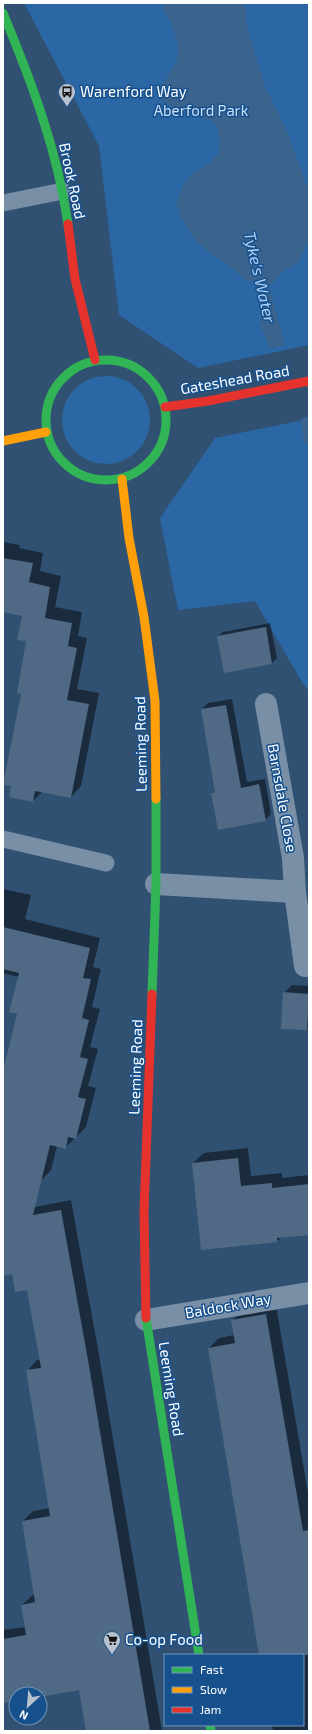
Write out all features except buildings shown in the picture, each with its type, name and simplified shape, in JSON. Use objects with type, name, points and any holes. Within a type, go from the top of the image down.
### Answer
[{"type":"street","name":"Brook Road","points":[[3,13],[29,77],[46,125],[63,191],[75,279],[95,360]]},
{"type":"street","points":[[95,360],[113,360],[131,365],[147,375],[159,390],[165,407],[167,425],[162,443],[152,459],[139,471],[122,479],[102,481],[83,476],[66,466],[54,451],[46,432],[45,416],[48,400],[55,386],[66,374],[75,368],[95,360]]},
{"type":"street","name":"Gateshead Road","points":[[165,407],[208,401],[309,381]]},
{"type":"street","points":[[3,441],[46,432]]},
{"type":"street","name":"Leeming Road","points":[[122,479],[129,538],[144,617],[155,701],[156,884],[144,1212],[146,1320],[199,1654]]},
{"type":"street","name":"Barnsdale Close","points":[[266,704],[293,858],[295,892],[305,966]]},
{"type":"street","points":[[156,884],[295,892]]},
{"type":"street","name":"Baldock Way","points":[[146,1320],[309,1293]]},
{"type":"lane","points":[[3,203],[63,191]]},
{"type":"lane","points":[[3,839],[106,863]]},
{"type":"green space","name":"Aberford Park","points":[[24,3],[309,3],[309,345],[198,368],[119,315],[99,146]]},
{"type":"green space","points":[[106,376],[123,380],[137,389],[146,403],[150,420],[146,437],[137,451],[123,460],[106,464],[89,460],[75,451],[66,437],[62,420],[66,403],[75,389],[89,380]]},
{"type":"green space","points":[[309,419],[309,691],[302,682],[255,601],[178,610],[160,518],[215,438]]},
{"type":"water","points":[[160,3],[246,3],[246,23],[265,86],[287,131],[309,192],[309,240],[298,263],[281,273],[269,287],[285,345],[270,349],[260,324],[263,309],[256,282],[247,280],[196,242],[181,218],[176,203],[183,185],[192,173],[208,164],[218,154],[220,142],[217,125],[202,116],[168,105],[161,99],[159,91],[173,68],[177,59],[178,49],[173,28]]},
{"type":"waterway","name":"Tyke's Water","points":[[306,422],[309,440]]},
{"type":"traffic: fast","points":[[3,13],[24,65],[42,117],[57,169],[68,224]]},
{"type":"traffic: fast","points":[[106,360],[129,364],[149,377],[162,397],[166,420],[162,443],[149,463],[129,476],[106,480],[83,476],[63,463],[50,443],[46,420],[50,397],[63,377],[83,364],[106,360]]},
{"type":"traffic: fast","points":[[152,994],[156,884],[156,799]]},
{"type":"traffic: fast","points":[[146,1318],[199,1654]]},
{"type":"traffic: fast","points":[[210,1726],[211,1731]]},
{"type":"traffic: slow","points":[[3,441],[46,432]]},
{"type":"traffic: slow","points":[[122,479],[129,538],[144,617],[155,701],[156,799]]},
{"type":"traffic: jam","points":[[68,224],[75,279],[95,360]]},
{"type":"traffic: jam","points":[[165,407],[208,401],[309,381]]},
{"type":"traffic: jam","points":[[146,1318],[144,1212],[152,994]]},
{"type":"place","name":"Warenford Way","points":[[67,107]]},
{"type":"place","name":"Co-op Food","points":[[112,1655]]}]
